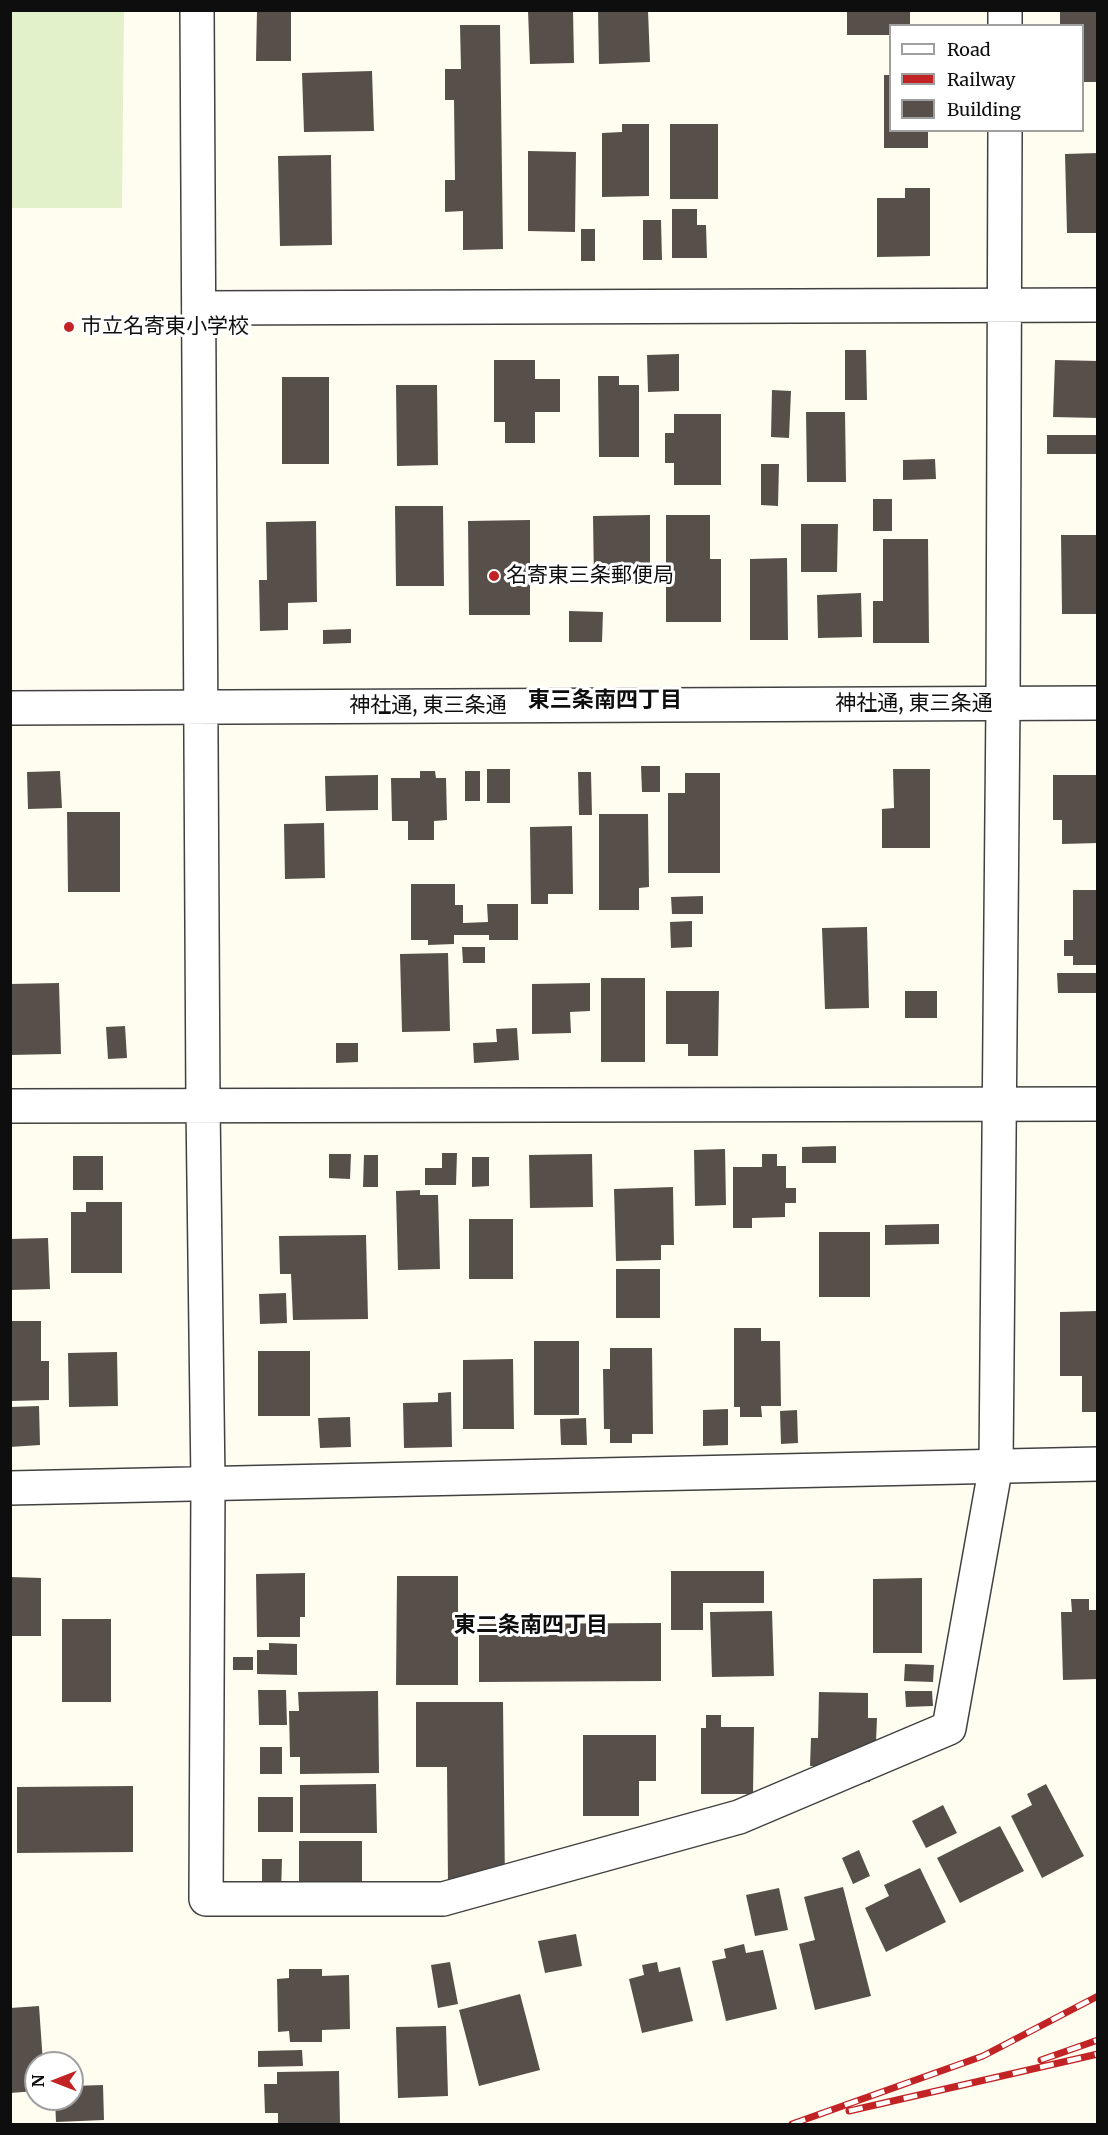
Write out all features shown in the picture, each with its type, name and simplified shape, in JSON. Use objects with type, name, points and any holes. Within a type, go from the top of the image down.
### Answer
[{"type":"street","points":[[197,10],[203,1106],[208,1483],[207,1899],[443,1899],[739,1817],[949,1728],[996,1465],[1003,704],[1005,132]]},
{"type":"street","points":[[199,308],[1098,305]]},
{"type":"street","name":"神社通, 東三条通","points":[[10,708],[1098,703]]},
{"type":"street","points":[[10,1106],[1098,1104]]},
{"type":"street","points":[[10,1488],[1098,1464]]},
{"type":"green space","points":[[10,11],[124,11],[122,208],[11,208]]},
{"type":"building","points":[[257,10],[291,10],[291,61],[256,61]]},
{"type":"building","points":[[528,10],[573,10],[574,63],[530,64]]},
{"type":"building","points":[[598,10],[648,10],[650,62],[599,64]]},
{"type":"building","points":[[847,10],[910,10],[910,24],[889,24],[889,35],[847,35]]},
{"type":"building","points":[[1060,10],[1098,10],[1098,82],[1084,82],[1084,24],[1060,24]]},
{"type":"building","points":[[460,25],[500,25],[503,249],[463,250],[463,211],[445,212],[445,180],[455,180],[454,100],[445,100],[445,69],[461,69]]},
{"type":"building","points":[[372,71],[374,131],[304,132],[302,73]]},
{"type":"building","points":[[884,75],[889,75],[889,132],[928,132],[928,148],[884,148]]},
{"type":"building","points":[[622,124],[649,124],[649,196],[602,197],[602,133],[622,132]]},
{"type":"building","points":[[670,124],[718,124],[718,199],[670,199]]},
{"type":"building","points":[[528,151],[576,152],[575,232],[528,231]]},
{"type":"building","points":[[1098,153],[1098,233],[1067,233],[1065,154]]},
{"type":"building","points":[[331,155],[332,245],[280,246],[278,156]]},
{"type":"building","points":[[905,188],[930,188],[930,256],[877,257],[877,198],[905,198]]},
{"type":"building","points":[[672,209],[697,209],[697,225],[706,225],[707,258],[672,258]]},
{"type":"building","points":[[643,220],[661,220],[662,260],[643,260]]},
{"type":"building","points":[[581,229],[595,229],[595,261],[581,261]]},
{"type":"building","points":[[845,350],[866,350],[867,400],[845,400]]},
{"type":"building","points":[[679,354],[679,391],[648,392],[647,355]]},
{"type":"building","points":[[494,360],[535,360],[535,379],[560,379],[560,412],[535,412],[535,443],[505,443],[505,422],[494,422]]},
{"type":"building","points":[[1055,360],[1098,361],[1098,418],[1053,417]]},
{"type":"building","points":[[598,376],[619,376],[619,385],[639,385],[639,457],[599,457]]},
{"type":"building","points":[[282,377],[329,377],[329,464],[282,464]]},
{"type":"building","points":[[396,385],[437,385],[438,465],[397,466]]},
{"type":"building","points":[[772,390],[791,391],[789,438],[771,437]]},
{"type":"building","points":[[806,412],[845,412],[846,482],[807,482]]},
{"type":"building","points":[[674,414],[721,414],[721,485],[674,485],[674,463],[665,463],[665,433],[674,433]]},
{"type":"building","points":[[1047,435],[1098,435],[1098,454],[1047,454]]},
{"type":"building","points":[[935,459],[936,479],[903,480],[903,460]]},
{"type":"building","points":[[761,464],[779,464],[778,506],[761,505]]},
{"type":"building","points":[[873,499],[892,499],[892,531],[873,531]]},
{"type":"building","points":[[395,506],[443,506],[444,586],[396,586]]},
{"type":"building","points":[[650,515],[650,583],[594,583],[593,516]]},
{"type":"building","points":[[666,515],[710,515],[710,559],[721,559],[721,622],[666,622]]},
{"type":"building","points":[[530,520],[530,615],[469,615],[468,521]]},
{"type":"building","points":[[316,521],[317,602],[288,603],[288,630],[260,631],[259,580],[267,580],[266,522]]},
{"type":"building","points":[[801,524],[838,524],[837,572],[801,572]]},
{"type":"building","points":[[1061,535],[1098,535],[1098,614],[1062,614]]},
{"type":"building","points":[[883,539],[928,539],[929,643],[873,643],[873,601],[883,601]]},
{"type":"building","points":[[787,558],[788,640],[750,640],[750,559]]},
{"type":"building","points":[[861,593],[862,637],[818,638],[817,595]]},
{"type":"building","points":[[569,611],[603,612],[602,642],[569,642]]},
{"type":"building","points":[[351,629],[351,643],[323,644],[323,630]]},
{"type":"building","points":[[641,766],[660,766],[660,792],[642,792]]},
{"type":"building","points":[[487,769],[510,769],[510,803],[487,803]]},
{"type":"building","points":[[893,769],[930,769],[930,848],[882,848],[882,809],[894,808]]},
{"type":"building","points":[[60,771],[62,808],[28,809],[27,772]]},
{"type":"building","points":[[420,771],[435,771],[436,778],[446,778],[447,820],[434,821],[434,840],[408,840],[408,821],[392,821],[391,778],[420,778]]},
{"type":"building","points":[[465,771],[480,771],[480,801],[465,801]]},
{"type":"building","points":[[578,772],[591,772],[592,815],[579,815]]},
{"type":"building","points":[[685,773],[720,773],[720,873],[668,873],[668,793],[685,793]]},
{"type":"building","points":[[378,775],[378,810],[326,811],[325,776]]},
{"type":"building","points":[[1053,775],[1098,775],[1098,843],[1062,844],[1062,820],[1053,820]]},
{"type":"building","points":[[67,812],[120,812],[120,892],[68,892]]},
{"type":"building","points":[[599,814],[648,814],[649,887],[639,888],[639,910],[599,910]]},
{"type":"building","points":[[324,823],[325,878],[285,879],[284,824]]},
{"type":"building","points":[[572,826],[573,894],[548,894],[548,904],[531,904],[530,827]]},
{"type":"building","points":[[411,884],[455,884],[455,905],[463,905],[463,923],[488,922],[487,904],[518,904],[518,940],[489,940],[489,935],[454,935],[454,944],[428,945],[428,940],[411,940]]},
{"type":"building","points":[[1073,890],[1098,890],[1098,965],[1073,965],[1073,956],[1064,956],[1064,940],[1073,940]]},
{"type":"building","points":[[703,896],[703,914],[672,914],[671,897]]},
{"type":"building","points":[[692,921],[692,947],[671,948],[670,922]]},
{"type":"building","points":[[867,927],[869,1008],[825,1009],[822,928]]},
{"type":"building","points":[[462,947],[485,947],[485,963],[463,963]]},
{"type":"building","points":[[448,953],[450,1031],[402,1032],[400,954]]},
{"type":"building","points":[[1057,973],[1098,973],[1098,993],[1058,993]]},
{"type":"building","points":[[601,978],[645,978],[645,1062],[601,1062]]},
{"type":"building","points":[[59,983],[61,1054],[10,1055],[10,984]]},
{"type":"building","points":[[590,983],[590,1011],[570,1012],[571,1033],[532,1034],[532,984]]},
{"type":"building","points":[[666,991],[719,991],[718,1056],[688,1056],[688,1044],[666,1044]]},
{"type":"building","points":[[905,991],[937,991],[937,1018],[905,1018]]},
{"type":"building","points":[[125,1026],[127,1058],[108,1059],[106,1027]]},
{"type":"building","points":[[517,1028],[519,1060],[474,1063],[473,1043],[497,1042],[496,1029]]},
{"type":"building","points":[[336,1043],[358,1043],[358,1062],[336,1063]]},
{"type":"building","points":[[836,1146],[836,1163],[802,1163],[802,1147]]},
{"type":"building","points":[[725,1149],[726,1205],[695,1206],[694,1150]]},
{"type":"building","points":[[442,1153],[457,1153],[456,1185],[425,1185],[425,1168],[442,1168]]},
{"type":"building","points":[[329,1154],[351,1154],[350,1179],[329,1178]]},
{"type":"building","points":[[592,1154],[593,1207],[530,1208],[529,1155]]},
{"type":"building","points":[[762,1154],[777,1154],[777,1166],[786,1166],[786,1188],[796,1188],[796,1203],[785,1203],[785,1217],[752,1218],[752,1228],[733,1228],[733,1167],[762,1167]]},
{"type":"building","points":[[364,1155],[378,1155],[378,1187],[363,1187]]},
{"type":"building","points":[[73,1156],[103,1156],[103,1190],[73,1190]]},
{"type":"building","points":[[472,1157],[489,1157],[489,1186],[472,1187]]},
{"type":"building","points":[[673,1187],[674,1245],[661,1245],[661,1260],[616,1261],[614,1189]]},
{"type":"building","points":[[420,1190],[420,1195],[438,1195],[440,1269],[398,1270],[396,1191]]},
{"type":"building","points":[[86,1202],[122,1202],[122,1273],[71,1273],[71,1212],[86,1212]]},
{"type":"building","points":[[469,1219],[513,1219],[513,1279],[469,1279]]},
{"type":"building","points":[[939,1224],[939,1244],[885,1245],[885,1225]]},
{"type":"building","points":[[819,1232],[870,1232],[870,1297],[819,1297]]},
{"type":"building","points":[[366,1235],[368,1319],[293,1320],[291,1274],[280,1274],[279,1236]]},
{"type":"building","points":[[48,1238],[50,1289],[10,1290],[10,1239]]},
{"type":"building","points":[[616,1269],[660,1269],[660,1318],[616,1318]]},
{"type":"building","points":[[286,1293],[287,1323],[260,1324],[259,1294]]},
{"type":"building","points":[[1098,1311],[1098,1412],[1082,1412],[1082,1376],[1060,1376],[1060,1312]]},
{"type":"building","points":[[10,1321],[41,1321],[41,1361],[49,1361],[49,1400],[10,1401]]},
{"type":"building","points":[[734,1328],[761,1328],[761,1341],[780,1341],[781,1406],[761,1406],[762,1417],[740,1417],[740,1407],[734,1407]]},
{"type":"building","points":[[534,1341],[579,1341],[579,1415],[534,1415]]},
{"type":"building","points":[[610,1348],[652,1348],[653,1434],[632,1434],[632,1443],[610,1443],[610,1429],[604,1429],[603,1369],[610,1369]]},
{"type":"building","points":[[258,1351],[310,1351],[310,1416],[258,1416]]},
{"type":"building","points":[[117,1352],[118,1406],[69,1407],[68,1353]]},
{"type":"building","points":[[513,1359],[514,1429],[463,1429],[463,1360]]},
{"type":"building","points":[[451,1392],[452,1447],[404,1448],[403,1403],[438,1402],[438,1393]]},
{"type":"building","points":[[39,1406],[40,1445],[10,1447],[10,1407]]},
{"type":"building","points":[[728,1409],[728,1445],[703,1446],[703,1410]]},
{"type":"building","points":[[797,1410],[798,1443],[781,1444],[780,1411]]},
{"type":"building","points":[[350,1417],[351,1447],[320,1448],[318,1418]]},
{"type":"building","points":[[586,1418],[587,1445],[561,1445],[560,1419]]},
{"type":"building","points":[[671,1571],[764,1571],[764,1603],[703,1603],[703,1630],[671,1630]]},
{"type":"building","points":[[305,1573],[305,1617],[300,1617],[300,1637],[257,1637],[256,1574]]},
{"type":"building","points":[[397,1576],[458,1576],[458,1685],[396,1685]]},
{"type":"building","points":[[10,1577],[41,1578],[41,1636],[10,1636]]},
{"type":"building","points":[[922,1578],[922,1653],[873,1653],[873,1579]]},
{"type":"building","points":[[1071,1599],[1089,1599],[1089,1610],[1098,1610],[1098,1679],[1063,1680],[1061,1612],[1072,1612]]},
{"type":"building","points":[[772,1611],[774,1676],[712,1677],[710,1612]]},
{"type":"building","points":[[62,1619],[111,1619],[111,1702],[62,1702]]},
{"type":"building","points":[[661,1623],[661,1681],[479,1682],[479,1624]]},
{"type":"building","points":[[269,1643],[297,1644],[297,1675],[257,1674],[257,1650],[269,1650]]},
{"type":"building","points":[[233,1657],[253,1657],[253,1670],[233,1670]]},
{"type":"building","points":[[905,1664],[934,1665],[933,1682],[904,1681]]},
{"type":"building","points":[[258,1690],[286,1690],[287,1725],[259,1725]]},
{"type":"building","points":[[378,1691],[379,1773],[300,1774],[300,1757],[290,1757],[289,1711],[299,1711],[298,1692]]},
{"type":"building","points":[[905,1691],[932,1691],[933,1706],[906,1707]]},
{"type":"building","points":[[819,1692],[868,1693],[868,1718],[877,1718],[875,1766],[871,1766],[870,1782],[835,1781],[823,1766],[810,1766],[811,1738],[818,1738]]},
{"type":"building","points":[[416,1702],[503,1702],[505,1885],[448,1885],[447,1767],[416,1767]]},
{"type":"building","points":[[706,1715],[721,1715],[721,1727],[754,1727],[753,1794],[701,1794],[701,1728],[706,1728]]},
{"type":"building","points":[[583,1735],[656,1735],[656,1781],[639,1781],[639,1816],[583,1816]]},
{"type":"building","points":[[260,1747],[282,1747],[282,1774],[260,1774]]},
{"type":"building","points":[[376,1784],[377,1833],[300,1833],[300,1785]]},
{"type":"building","points":[[1046,1784],[1084,1856],[1042,1878],[1011,1816],[1032,1805],[1027,1794]]},
{"type":"building","points":[[133,1786],[133,1852],[17,1853],[17,1787]]},
{"type":"building","points":[[258,1797],[293,1797],[293,1832],[258,1832]]},
{"type":"building","points":[[943,1805],[957,1833],[926,1848],[912,1821]]},
{"type":"building","points":[[1000,1826],[1024,1871],[960,1903],[937,1858]]},
{"type":"building","points":[[299,1841],[362,1841],[362,1899],[299,1899]]},
{"type":"building","points":[[859,1850],[870,1876],[853,1884],[842,1858]]},
{"type":"building","points":[[262,1859],[282,1859],[281,1894],[262,1894]]},
{"type":"building","points":[[920,1868],[946,1922],[886,1952],[865,1908],[889,1896],[884,1885]]},
{"type":"building","points":[[843,1887],[871,1996],[815,2010],[799,1944],[815,1940],[804,1897]]},
{"type":"building","points":[[779,1888],[788,1930],[755,1936],[746,1895]]},
{"type":"building","points":[[576,1934],[582,1966],[545,1973],[538,1941]]},
{"type":"building","points":[[744,1944],[746,1953],[763,1950],[777,2009],[726,2021],[712,1961],[726,1958],[724,1949]]},
{"type":"building","points":[[450,1962],[458,2004],[438,2008],[431,1965]]},
{"type":"building","points":[[657,1962],[659,1972],[680,1967],[693,2021],[642,2033],[629,1979],[644,1975],[642,1965]]},
{"type":"building","points":[[289,1969],[322,1969],[322,1976],[349,1975],[350,2029],[322,2030],[322,2042],[290,2042],[289,2031],[278,2032],[277,1979],[289,1978]]},
{"type":"building","points":[[520,1994],[540,2070],[479,2086],[459,2010]]},
{"type":"building","points":[[39,2006],[42,2051],[24,2051],[24,2092],[10,2093],[10,2008]]},
{"type":"building","points":[[446,2026],[448,2096],[398,2098],[396,2027]]},
{"type":"building","points":[[302,2050],[303,2066],[258,2067],[258,2051]]},
{"type":"building","points":[[339,2071],[340,2124],[278,2124],[278,2113],[265,2113],[264,2084],[277,2084],[277,2072]]},
{"type":"building","points":[[103,2085],[104,2120],[56,2122],[56,2111],[84,2111],[84,2086]]},
{"type":"railway","points":[[792,2124],[983,2056],[1098,1996]]},
{"type":"railway","points":[[1041,2060],[1098,2040]]},
{"type":"railway","points":[[849,2111],[1098,2054]]},
{"type":"place","name":"市立名寄東小学校","points":[[69,327]]},
{"type":"place","name":"名寄東三条郵便局","points":[[494,576]]},
{"type":"district","name":"東三条南四丁目","points":[[605,701]]},
{"type":"district","name":"東二条南四丁目","points":[[531,1626]]}]
